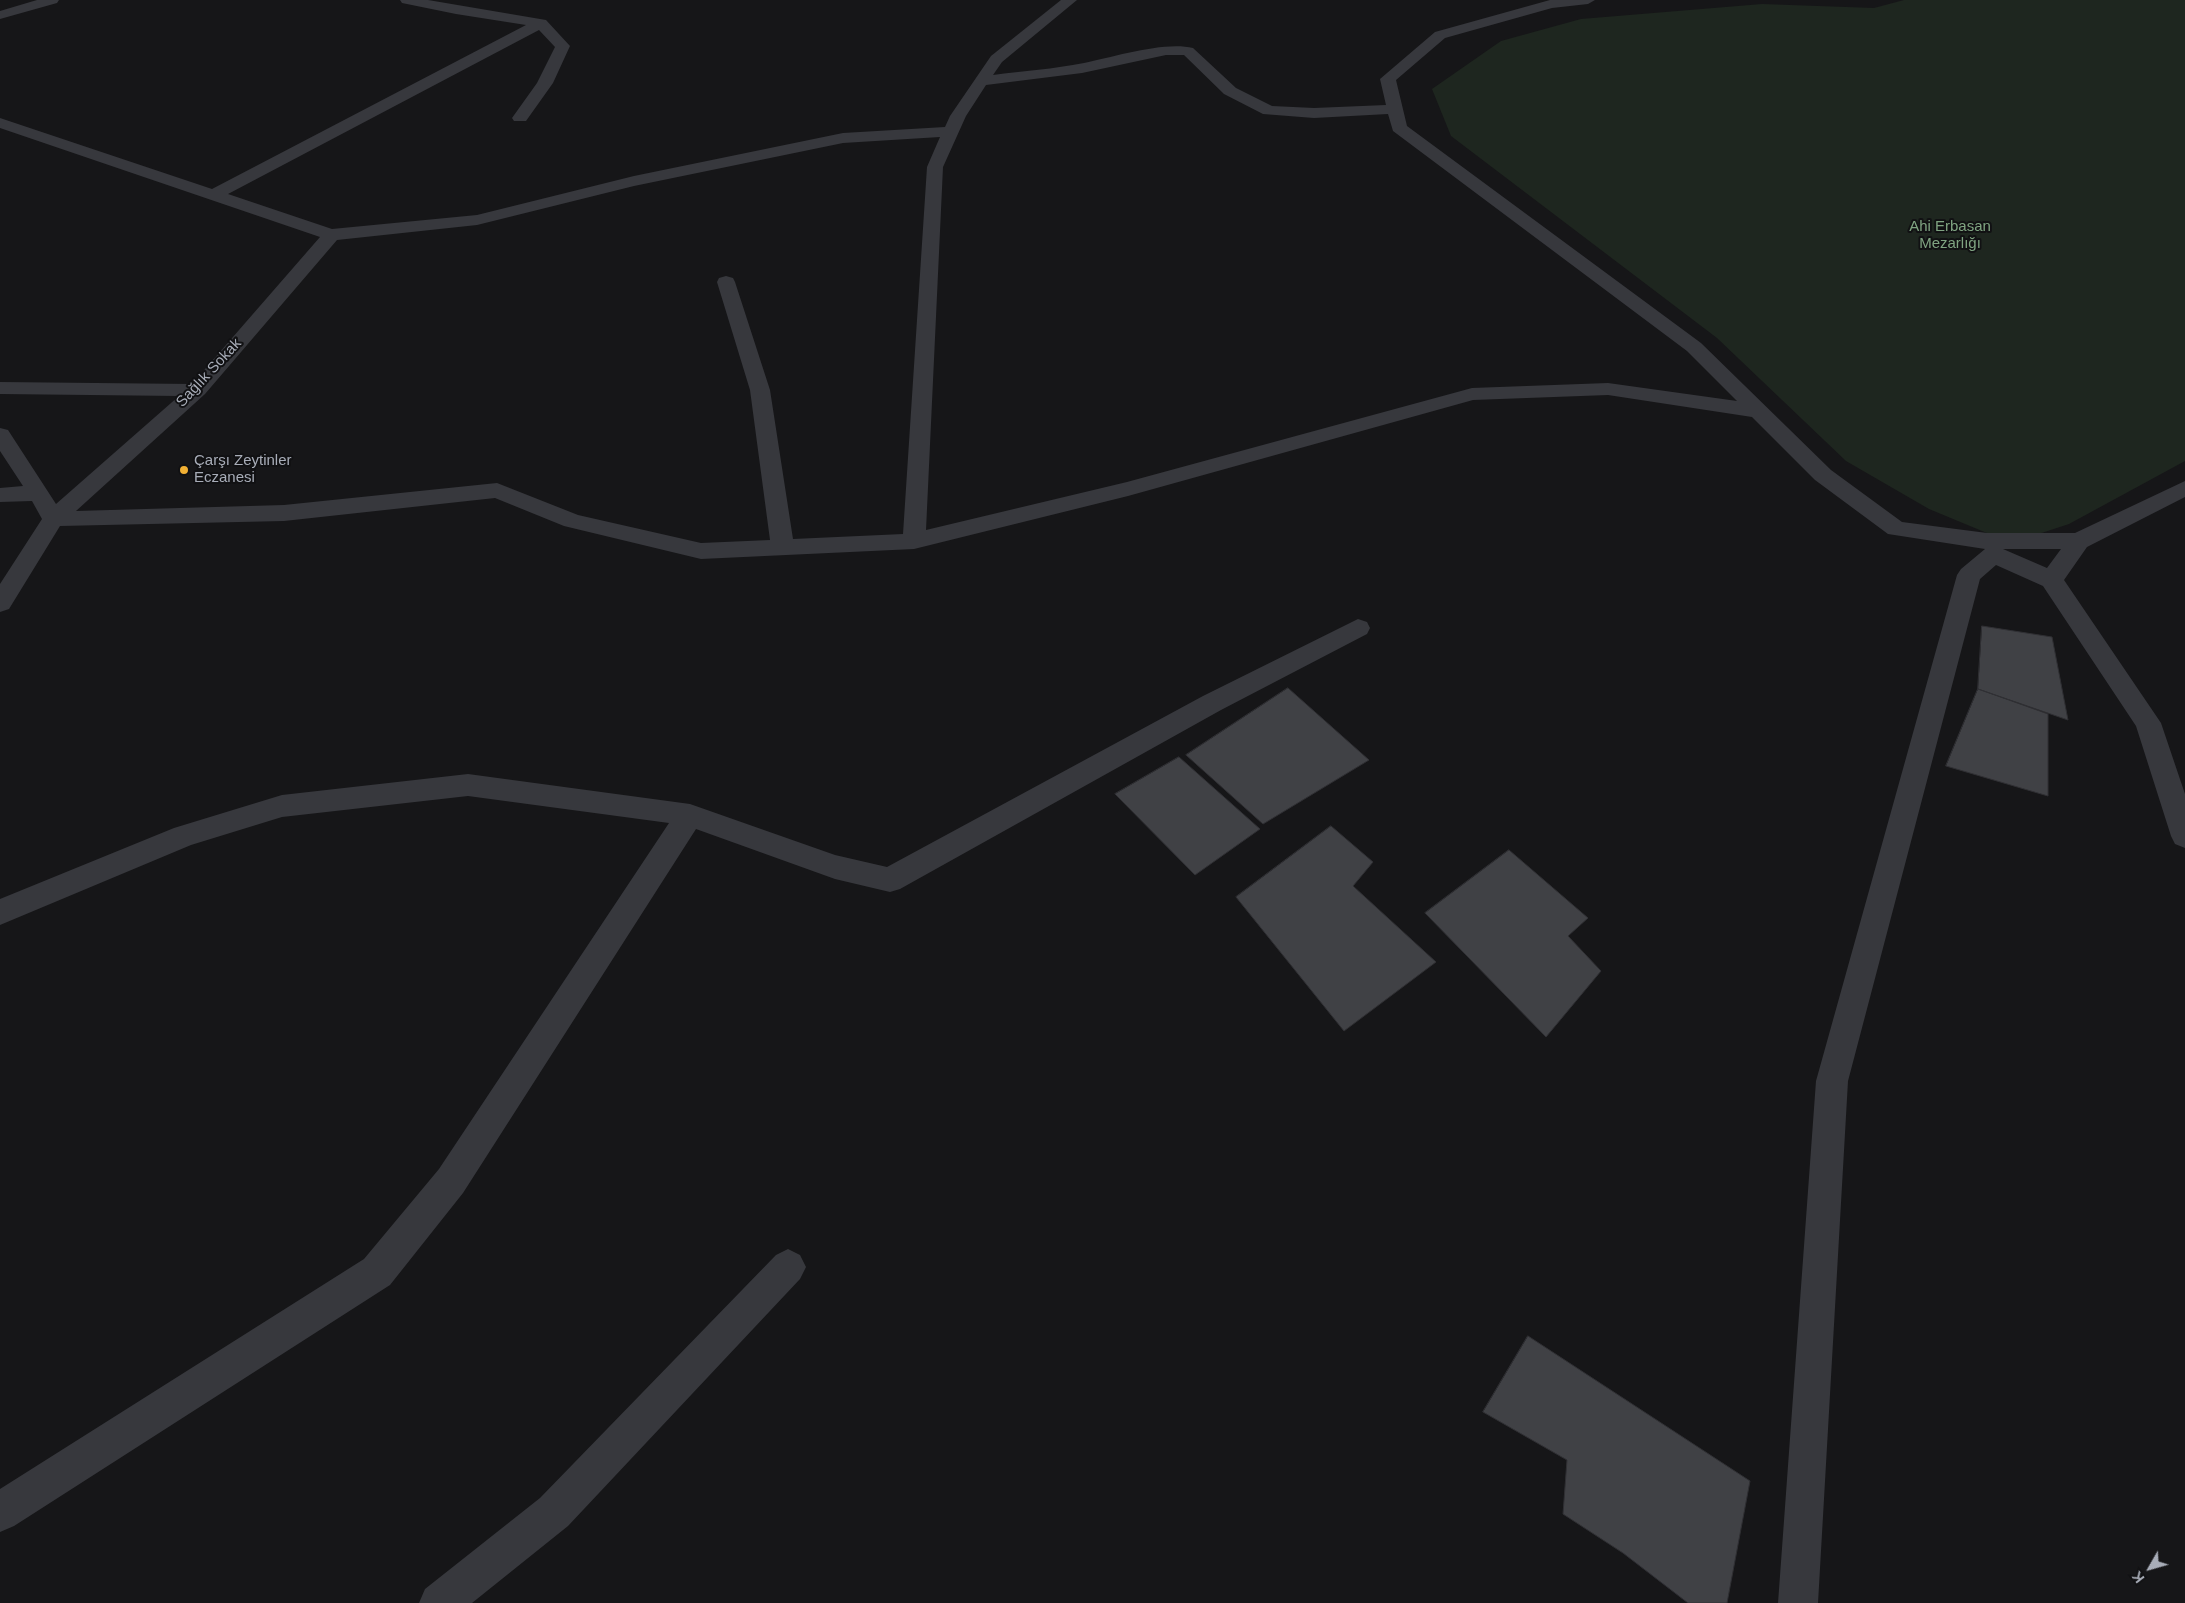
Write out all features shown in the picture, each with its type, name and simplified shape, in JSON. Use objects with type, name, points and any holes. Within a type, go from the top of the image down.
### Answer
[{"type":"street","points":[[0,15],[52,0]]},
{"type":"street","points":[[407,0],[456,10],[541,22],[563,46],[546,84],[520,118]]},
{"type":"street","points":[[914,541],[935,167],[958,116],[996,59],[1070,0]]},
{"type":"street","points":[[1588,0],[1554,2],[1440,35],[1388,79],[1399,128],[1694,348],[1823,475],[1896,529],[1987,541],[2080,541]]},
{"type":"street","points":[[211,196],[541,22]]},
{"type":"street","points":[[981,81],[1082,68],[1166,50],[1188,51],[1230,91],[1269,111],[1314,113],[1394,109]]},
{"type":"street","points":[[0,124],[331,235],[476,220],[634,181],[843,138],[951,132]]},
{"type":"street","name":"Sağlık Sokak","points":[[0,603],[53,519],[198,390],[331,235]]},
{"type":"street","points":[[726,282],[760,390],[783,547]]},
{"type":"street","points":[[0,388],[198,390]]},
{"type":"street","points":[[0,435],[39,493],[53,519],[284,513],[497,490],[572,520],[700,551],[914,541],[1128,489],[1472,394],[1608,389],[1758,411]]},
{"type":"street","points":[[2051,580],[2080,541],[2185,488]]},
{"type":"street","points":[[0,495],[39,493]]},
{"type":"street","points":[[1798,1603],[1832,1082],[1969,575],[1994,554],[2051,580],[2148,723],[2185,836]]},
{"type":"street","points":[[0,912],[184,836],[282,806],[468,786],[690,815],[835,867],[890,880],[1212,703],[1358,628]]},
{"type":"street","points":[[0,1512],[377,1272],[452,1181],[690,815]]},
{"type":"street","points":[[439,1603],[554,1512],[788,1267]]},
{"type":"green space","name":"Ahi Erbasan Mezarlığı","points":[[1904,0],[2185,0],[2185,461],[2069,524],[2011,543],[1929,509],[1846,461],[1717,338],[1451,136],[1432,89],[1501,41],[1581,19],[1762,4],[1874,8]]},
{"type":"building","points":[[1982,626],[2052,637],[2068,720],[1978,689]]},
{"type":"building","points":[[1288,688],[1369,760],[1263,824],[1186,755]]},
{"type":"building","points":[[1978,689],[2048,714],[2048,796],[1946,766]]},
{"type":"building","points":[[1179,757],[1260,829],[1195,875],[1115,794]]},
{"type":"building","points":[[1331,826],[1373,862],[1353,886],[1436,962],[1344,1031],[1236,897]]},
{"type":"building","points":[[1509,850],[1588,918],[1568,936],[1601,971],[1546,1037],[1425,913]]},
{"type":"building","points":[[1528,1336],[1750,1481],[1727,1603],[1688,1603],[1623,1553],[1563,1514],[1567,1460],[1483,1412]]},
{"type":"place","name":"Çarşı Zeytinler Eczanesi","points":[[184,470]]}]
